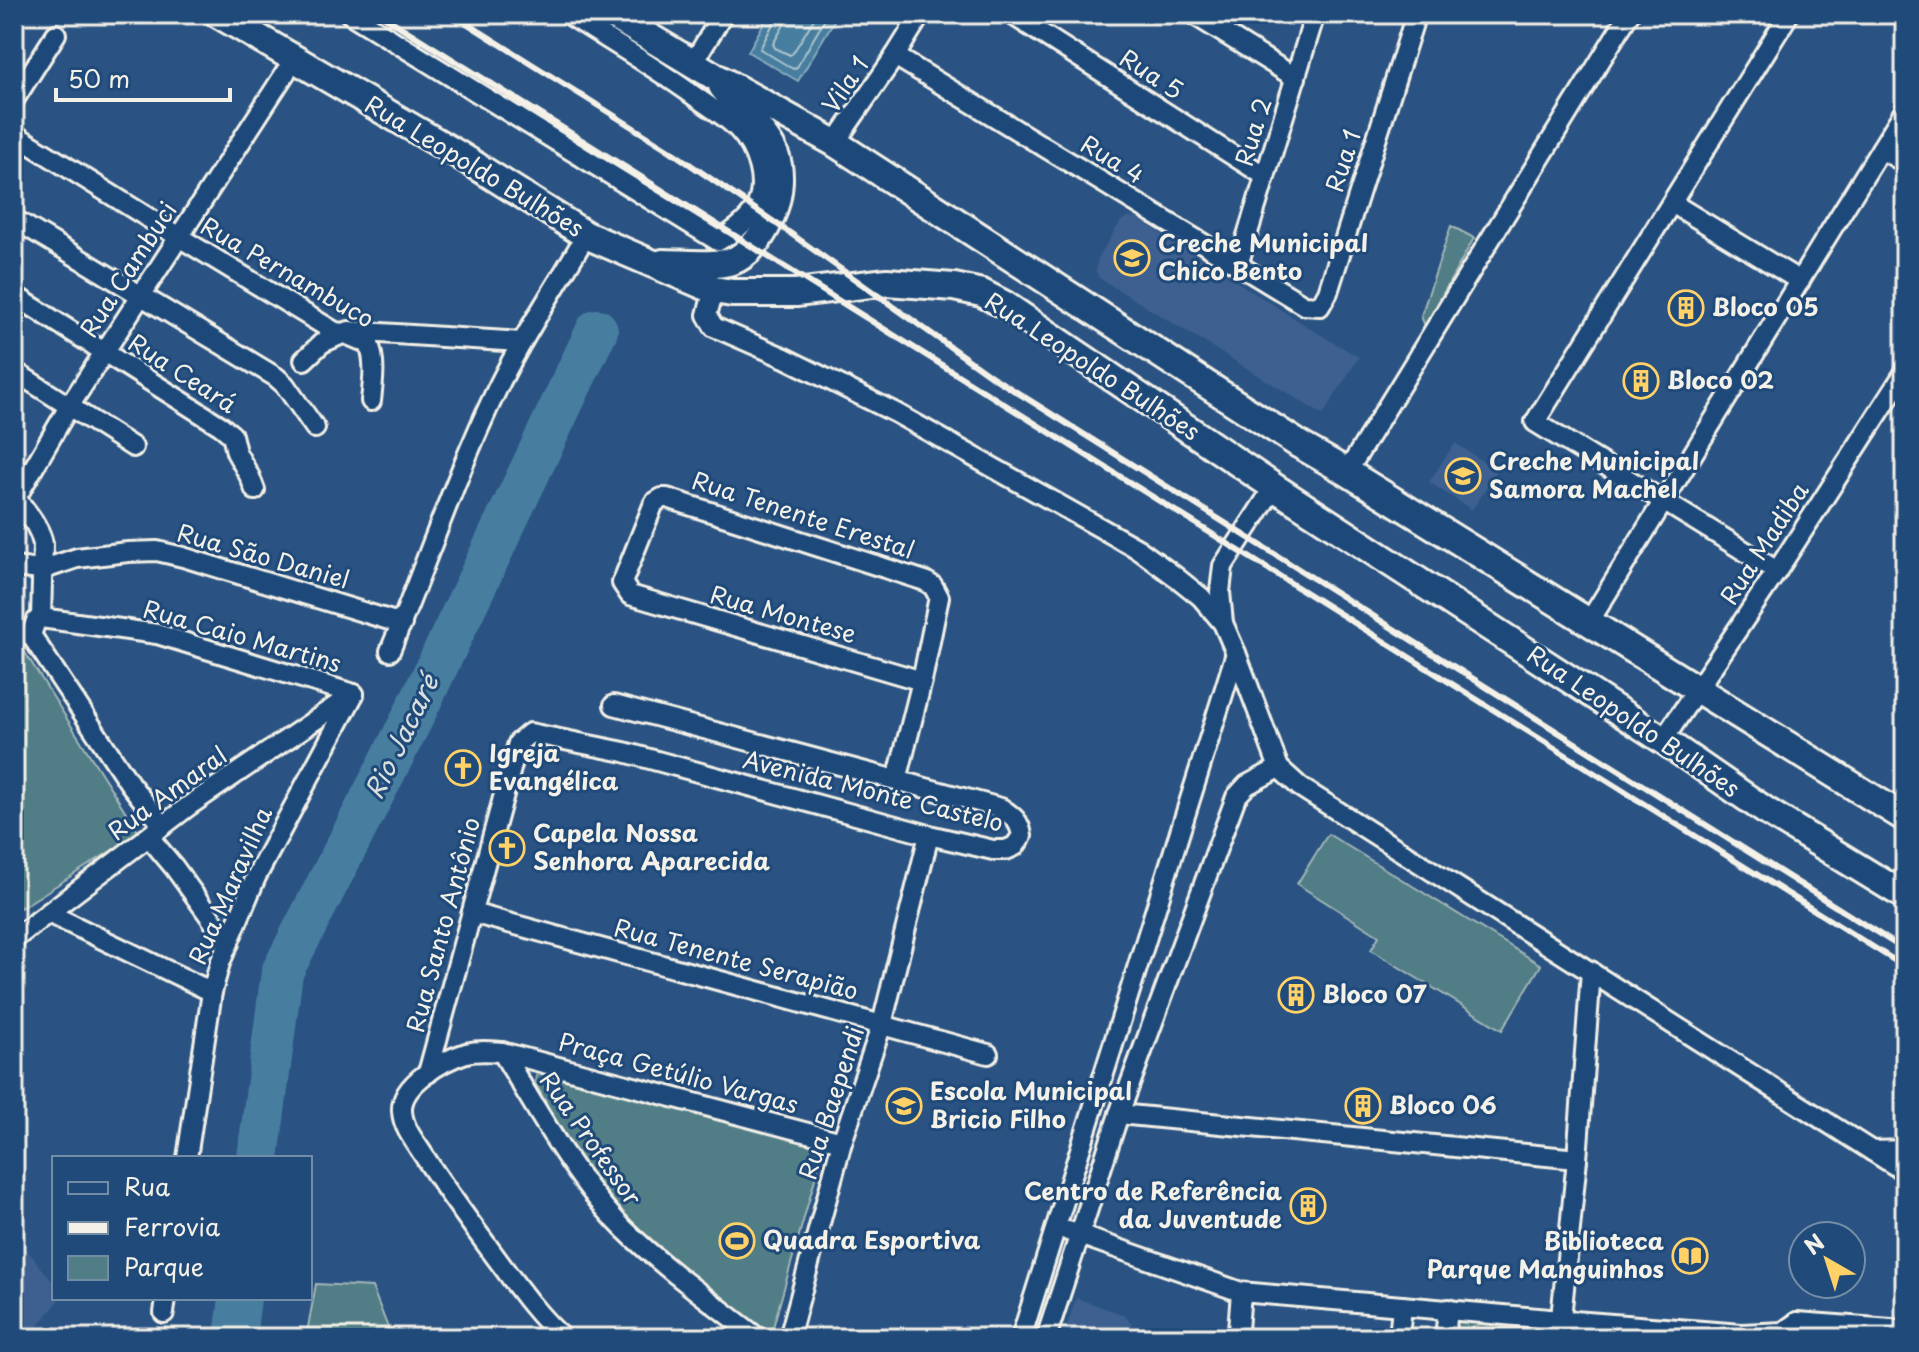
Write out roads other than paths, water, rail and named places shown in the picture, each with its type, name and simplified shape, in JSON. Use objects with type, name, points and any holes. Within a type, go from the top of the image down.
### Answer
[{"type":"main road","name":"Rua Leopoldo Bulhões","points":[[218,14],[459,155],[586,235],[714,290],[796,293],[887,282],[954,287],[982,293],[1005,305],[1274,487],[1663,740],[1766,811],[1905,896]]},
{"type":"main road","name":"Rua Leopoldo Bulhões","points":[[611,14],[835,143],[1300,445],[1905,818]]},
{"type":"main road","points":[[655,263],[723,263],[738,259],[766,228],[777,200],[780,181],[775,155],[766,139],[704,70]]},
{"type":"street","points":[[350,14],[718,241],[730,234],[755,208],[760,190],[760,172],[755,154],[745,137],[719,112],[568,14]]},
{"type":"street","points":[[704,70],[723,14]]},
{"type":"street","name":"Vila 1","points":[[835,143],[921,14]]},
{"type":"street","name":"Rua 5","points":[[1011,14],[1265,176]]},
{"type":"street","points":[[1193,14],[1296,78]]},
{"type":"street","name":"Rua 2","points":[[1238,265],[1315,14]]},
{"type":"street","name":"Rua 1","points":[[1304,305],[1320,306],[1328,292],[1416,14]]},
{"type":"street","points":[[1347,472],[1629,14]]},
{"type":"street","points":[[1777,571],[1535,422],[1789,14]]},
{"type":"street","points":[[14,100],[56,34]]},
{"type":"street","name":"Rua 4","points":[[895,56],[1304,305]]},
{"type":"street","name":"Rua Cambuci","points":[[15,496],[70,405],[286,72]]},
{"type":"street","points":[[1589,622],[1905,110]]},
{"type":"street","name":"Rua Pernambuco","points":[[14,134],[335,332],[369,344],[372,354],[371,401]]},
{"type":"street","points":[[1881,149],[1905,163]]},
{"type":"street","points":[[1672,203],[1800,281]]},
{"type":"street","points":[[14,219],[276,377],[315,428]]},
{"type":"street","points":[[390,651],[480,426],[521,342],[586,235]]},
{"type":"street","points":[[714,290],[707,315],[714,327],[896,413],[1138,549],[1201,597],[1223,623],[1279,768],[1300,787],[1905,1172]]},
{"type":"street","name":"Rua Ceará","points":[[14,295],[221,426],[232,435],[236,452],[255,490]]},
{"type":"street","points":[[304,360],[322,343],[349,331],[521,342]]},
{"type":"street","points":[[14,371],[133,447]]},
{"type":"street","name":"Rua Madiba","points":[[1663,740],[1905,372]]},
{"type":"street","points":[[1223,623],[1220,592],[1223,566],[1274,487]]},
{"type":"street","points":[[15,496],[41,534],[43,544],[41,618],[36,621],[31,635],[130,784],[174,867],[229,943]]},
{"type":"street","name":"Rua Tenente Erestal","points":[[630,595],[622,583],[654,503],[667,498],[933,586],[939,597],[922,681]]},
{"type":"street","name":"Rua São Daniel","points":[[14,567],[41,570],[77,558],[157,551],[402,624]]},
{"type":"street","name":"Rua Montese","points":[[630,595],[922,681]]},
{"type":"street","name":"Rua Caio Martins","points":[[41,618],[157,634],[354,694]]},
{"type":"street","points":[[1021,1338],[1236,653]]},
{"type":"street","points":[[897,780],[922,681]]},
{"type":"street","name":"Rua Amaral","points":[[16,932],[48,913],[190,805],[354,694]]},
{"type":"street","name":"Rua Maravilha","points":[[187,1156],[212,992],[220,963],[256,877],[354,694]]},
{"type":"street","name":"Avenida Monte Castelo","points":[[518,743],[530,733],[624,752],[993,850],[1015,846],[1022,836],[1014,816],[1001,808],[614,705]]},
{"type":"street","name":"Rua Santo Antônio","points":[[428,1073],[518,743]]},
{"type":"street","points":[[1046,1338],[1119,1114],[1236,797],[1247,785],[1279,768]]},
{"type":"street","name":"Rua Baependi","points":[[789,1338],[842,1142],[882,1024],[929,835]]},
{"type":"street","points":[[48,913],[212,992]]},
{"type":"street","name":"Rua Tenente Serapião","points":[[472,913],[988,1054]]},
{"type":"street","points":[[1560,1329],[1591,971]]},
{"type":"street","name":"Rua Santo Antônio","points":[[502,1052],[486,1050],[448,1061],[414,1082],[403,1098],[402,1110],[406,1128],[475,1230],[519,1289],[563,1338]]},
{"type":"street","name":"Praça Getúlio Vargas","points":[[502,1052],[842,1142]]},
{"type":"street","name":"Rua Professor","points":[[502,1052],[567,1155],[623,1228],[758,1338]]},
{"type":"street","points":[[1119,1114],[1577,1159]]},
{"type":"street","points":[[1872,1151],[1905,1150]]},
{"type":"street","points":[[1056,1227],[1241,1292],[1448,1309],[1560,1329],[1742,1336],[1796,1330],[1905,1330]]},
{"type":"street","points":[[1241,1292],[1238,1330],[1243,1338]]},
{"type":"street","points":[[1399,1338],[1402,1306]]},
{"type":"street","points":[[1445,1338],[1448,1309]]},
{"type":"water","points":[[769,14],[838,14],[798,81],[748,52]]},
{"type":"waterway","name":"Rio Jacaré","points":[[258,1156],[282,972],[412,719],[597,330]]},
{"type":"waterway","name":"Rio Jacaré","points":[[235,1338],[240,1300]]},
{"type":"railway","points":[[380,14],[1905,967]]},
{"type":"railway","points":[[452,14],[669,150],[991,376],[1905,950]]},
{"type":"place","name":"Creche Municipal Chico Bento","points":[[1132,258]]},
{"type":"place","name":"Bloco 05","points":[[1686,308]]},
{"type":"place","name":"Bloco 02","points":[[1641,381]]},
{"type":"place","name":"Creche Municipal Samora Machel","points":[[1463,476]]},
{"type":"place","name":"Igreja Evangélica","points":[[463,768]]},
{"type":"place","name":"Capela Nossa Senhora Aparecida","points":[[507,848]]},
{"type":"place","name":"Bloco 07","points":[[1296,995]]},
{"type":"place","name":"Escola Municipal Bricio Filho","points":[[904,1106]]},
{"type":"place","name":"Bloco 06","points":[[1363,1106]]},
{"type":"place","name":"Centro de Referência da Juventude","points":[[1308,1206]]},
{"type":"place","name":"Quadra Esportiva","points":[[737,1241]]},
{"type":"place","name":"Biblioteca Parque Manguinhos","points":[[1690,1256]]}]
